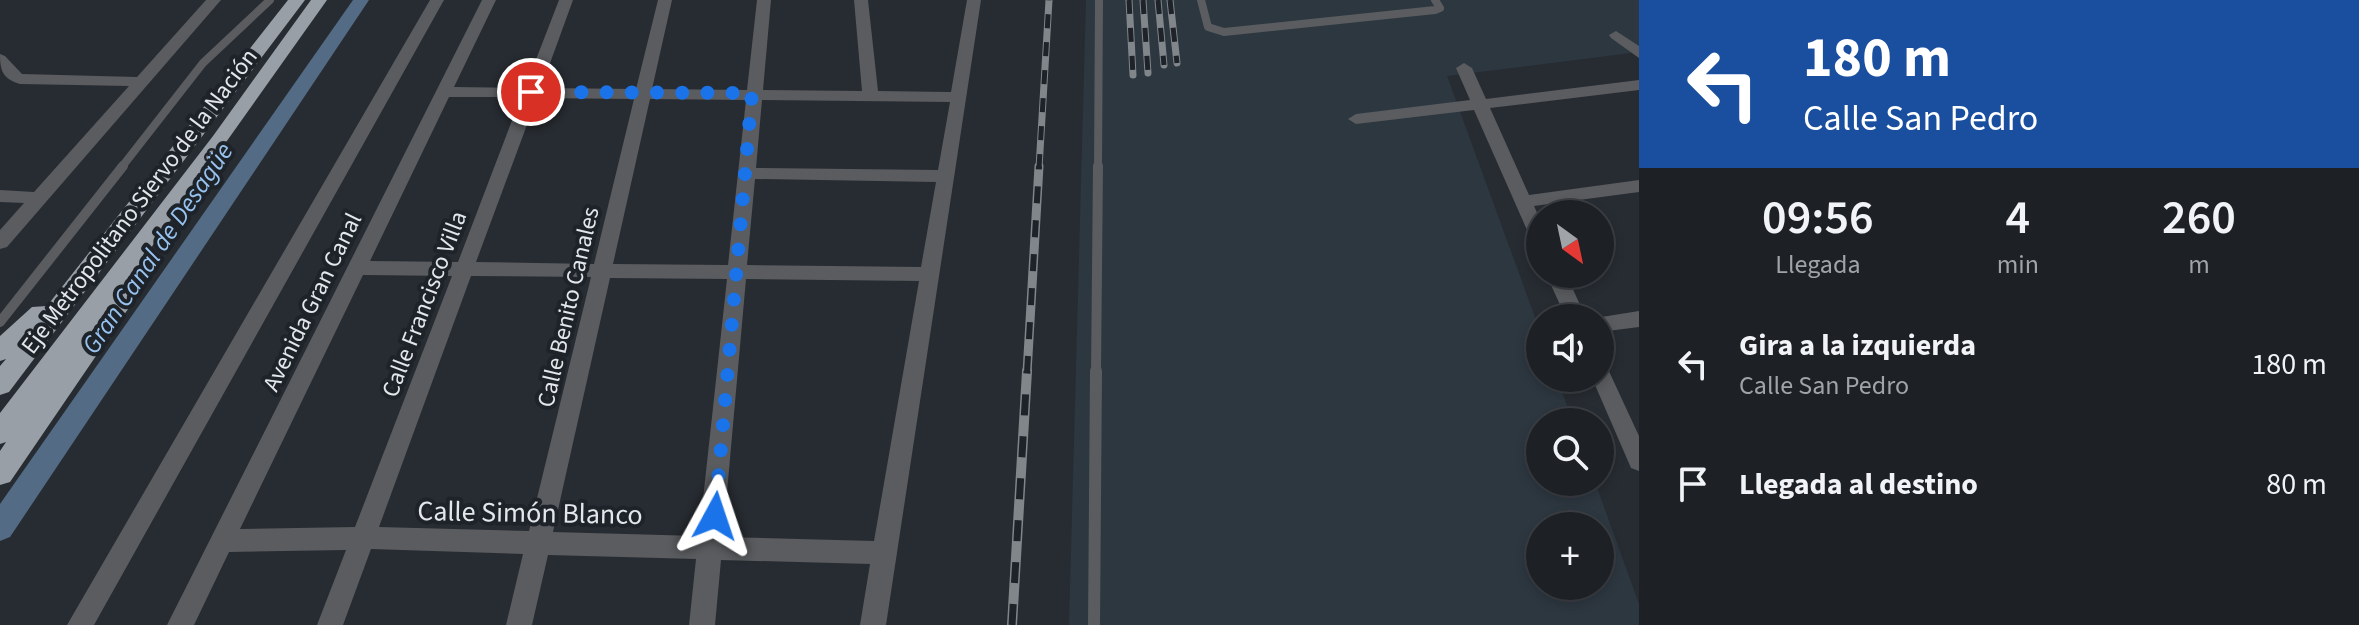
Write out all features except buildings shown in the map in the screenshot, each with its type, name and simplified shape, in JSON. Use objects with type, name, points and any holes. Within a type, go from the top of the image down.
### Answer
[{"type":"highway","name":"Eje Metropolitano Siervo de la Nación","points":[[0,385],[297,0]]},
{"type":"highway","name":"Eje Metropolitano Siervo de la Nación","points":[[0,433],[319,0]]},
{"type":"highway","points":[[0,473],[120,303],[173,199]]},
{"type":"highway","points":[[0,351],[89,268]]},
{"type":"street","points":[[0,242],[214,0]]},
{"type":"street","points":[[80,625],[437,0]]},
{"type":"street","name":"Avenida Gran Canal","points":[[180,625],[489,0]]},
{"type":"street","name":"Calle Francisco Villa","points":[[330,625],[566,0]]},
{"type":"street","name":"Calle Benito Canales","points":[[519,625],[665,0]]},
{"type":"street","points":[[702,625],[712,546],[752,93],[764,0]]},
{"type":"street","points":[[861,0],[870,94]]},
{"type":"street","points":[[873,625],[974,0]]},
{"type":"street","points":[[1616,35],[1639,54]]},
{"type":"street","points":[[0,59],[7,71],[20,79],[141,82]]},
{"type":"street","points":[[1464,68],[1526,209]]},
{"type":"street","points":[[1356,119],[1639,85]]},
{"type":"street","points":[[445,92],[960,97]]},
{"type":"street","points":[[746,173],[945,176]]},
{"type":"street","points":[[1523,202],[1639,186]]},
{"type":"street","points":[[0,196],[41,198]]},
{"type":"street","points":[[358,268],[932,274]]},
{"type":"street","points":[[1614,322],[1639,319]]},
{"type":"street","points":[[1608,392],[1639,461]]},
{"type":"street","name":"Calle Simón Blanco","points":[[223,541],[364,538],[885,553]]},
{"type":"lane","points":[[0,322],[203,63],[270,0]]},
{"type":"lane","points":[[1094,625],[1099,0]]},
{"type":"lane","points":[[1201,0],[1208,27],[1224,32],[1435,10],[1440,8],[1435,0]]},
{"type":"shaded area","points":[[1086,0],[1639,0],[1639,52],[1447,76],[1530,304],[1526,304],[1526,392],[1562,392],[1568,408],[1526,408],[1526,496],[1600,496],[1606,512],[1526,512],[1526,600],[1614,600],[1614,535],[1639,604],[1639,625],[1069,625]]},
{"type":"waterway","name":"Gran Canal de Desagüe","points":[[0,528],[361,0]]},
{"type":"railway","points":[[1039,168],[1049,0]]},
{"type":"railway","points":[[1129,0],[1133,75]]},
{"type":"railway","points":[[1143,0],[1148,73]]},
{"type":"railway","points":[[1158,0],[1164,65]]},
{"type":"railway","points":[[1170,0],[1177,63]]},
{"type":"railway","points":[[1027,373],[1039,166]]},
{"type":"railway","points":[[1012,625],[1027,371]]},
{"type":"route","points":[[531,92],[752,93],[715,516]]}]
